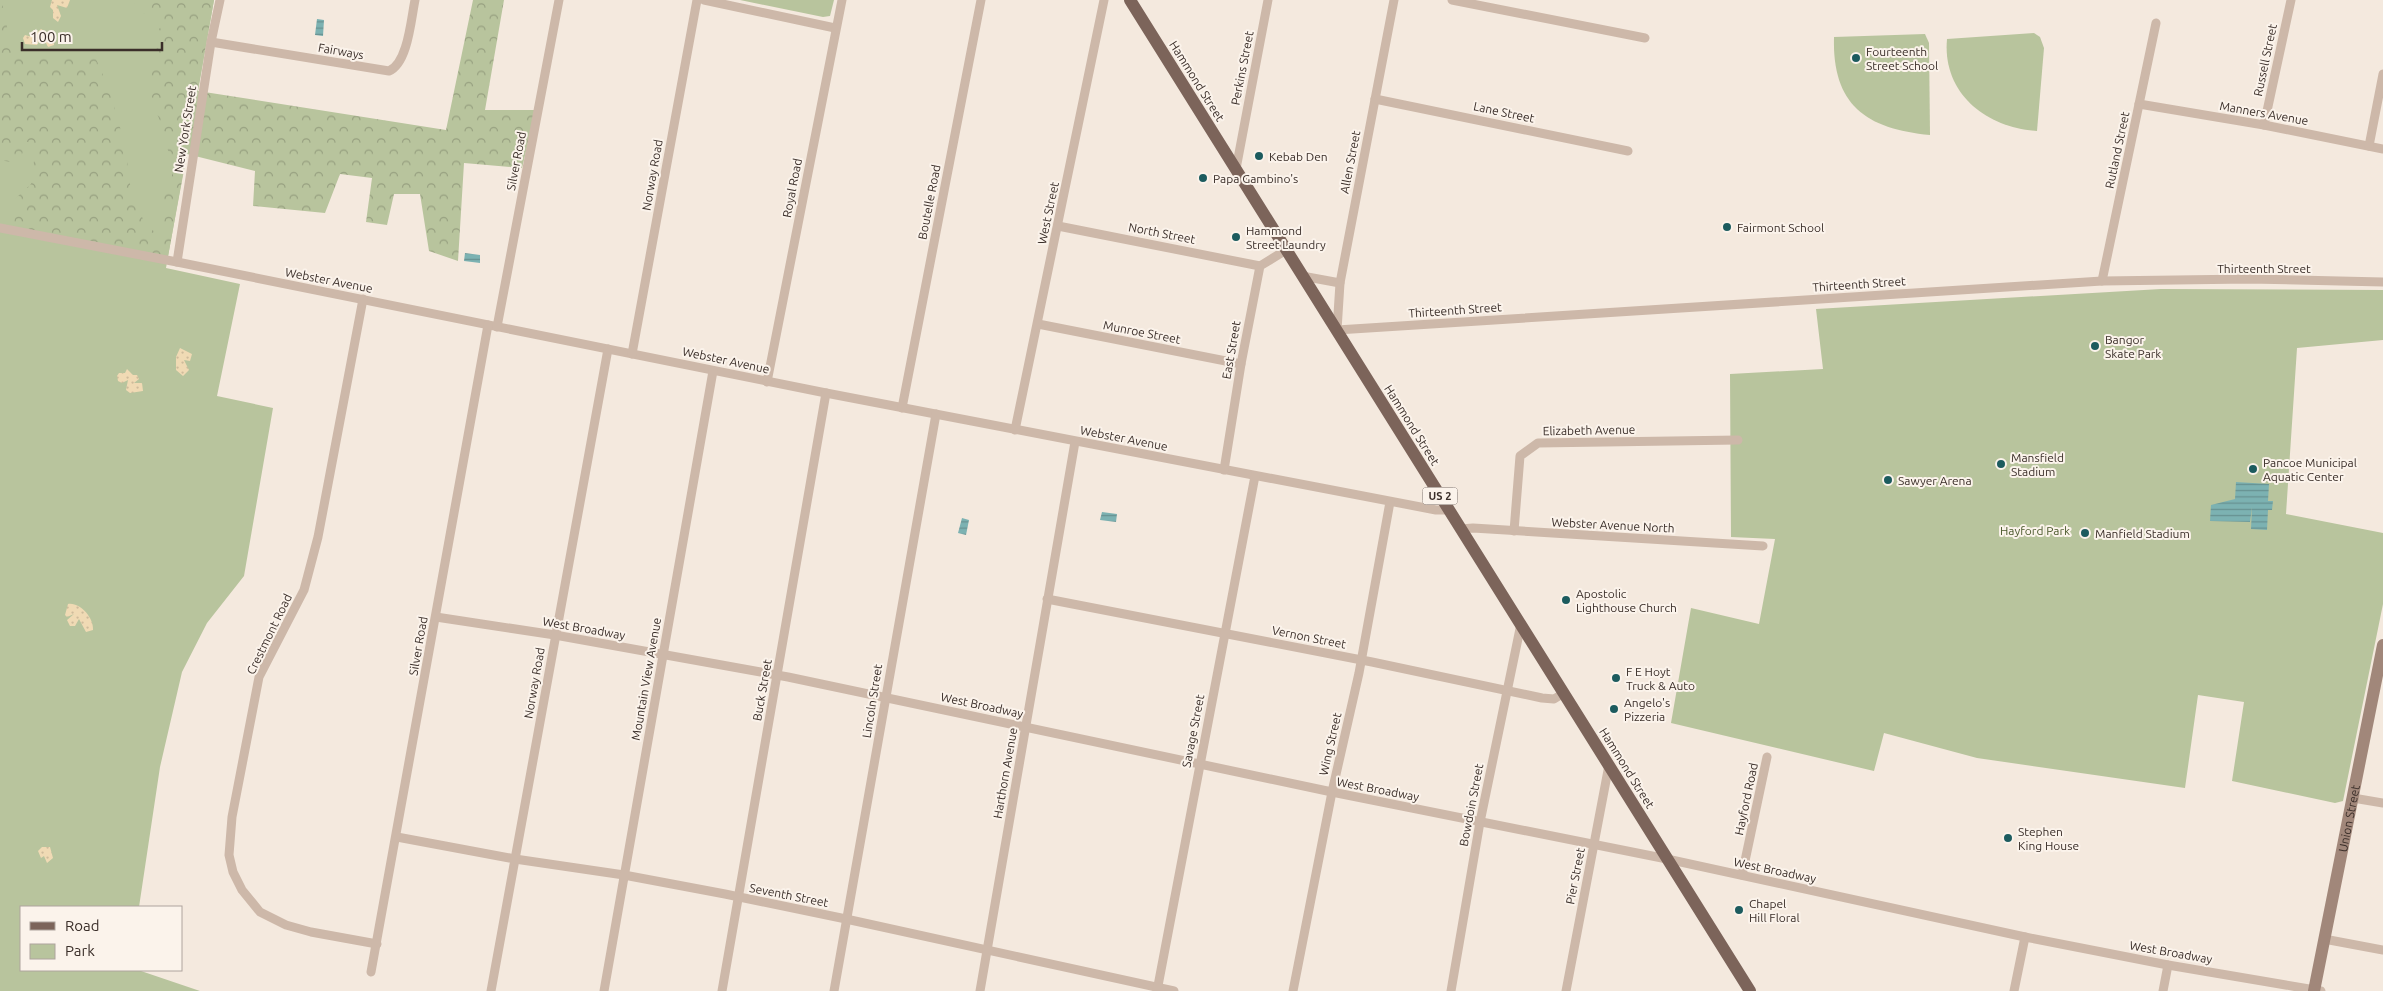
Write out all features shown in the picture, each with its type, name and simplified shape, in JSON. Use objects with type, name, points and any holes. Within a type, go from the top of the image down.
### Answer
[{"type":"main road","name":"Hammond Street","points":[[1130,0],[1750,991]]},
{"type":"main road","name":"Union Street","points":[[2316,990],[2324,939],[2381,666],[2383,645]]},
{"type":"street","name":"New York Street","points":[[177,262],[211,42],[220,0]]},
{"type":"street","name":"Fairways","points":[[211,42],[389,71],[395,68],[402,58],[415,0]]},
{"type":"street","name":"Silver Road","points":[[371,972],[436,617],[559,0]]},
{"type":"street","name":"Norway Road","points":[[632,354],[697,0]]},
{"type":"street","points":[[704,0],[835,28]]},
{"type":"street","name":"Royal Road","points":[[767,382],[842,0]]},
{"type":"street","name":"Boutelle Road","points":[[902,408],[982,0]]},
{"type":"street","name":"West Street","points":[[1015,430],[1104,0]]},
{"type":"street","name":"Perkins Street","points":[[1236,169],[1268,0]]},
{"type":"street","name":"Allen Street","points":[[1337,330],[1340,283],[1394,0]]},
{"type":"street","points":[[1452,0],[1645,38]]},
{"type":"street","name":"Russell Street","points":[[2264,125],[2291,0]]},
{"type":"street","name":"Rutland Street","points":[[2102,281],[2156,23]]},
{"type":"street","points":[[2369,146],[2383,74]]},
{"type":"street","name":"Lane Street","points":[[1375,98],[1628,151]]},
{"type":"street","name":"Manners Avenue","points":[[2139,104],[2264,125],[2383,149]]},
{"type":"street","name":"North Street","points":[[1058,226],[1260,266]]},
{"type":"street","name":"Webster Avenue","points":[[0,228],[363,299],[826,394],[1390,502],[1436,510],[1449,510]]},
{"type":"street","points":[[1260,266],[1286,250]]},
{"type":"street","name":"East Street","points":[[1224,470],[1241,364],[1260,266]]},
{"type":"street","points":[[1302,276],[1340,283]]},
{"type":"street","name":"Thirteenth Street","points":[[1337,330],[2102,281],[2249,279],[2383,282]]},
{"type":"street","name":"Crestmont Road","points":[[363,299],[318,537],[304,590],[259,677],[232,817],[229,855],[233,872],[239,884],[260,912],[286,925],[311,932],[377,944]]},
{"type":"street","name":"Munroe Street","points":[[1038,324],[1241,364]]},
{"type":"street","name":"Norway Road","points":[[491,991],[608,349]]},
{"type":"street","name":"Mountain View Avenue","points":[[604,991],[713,371]]},
{"type":"street","name":"Buck Street","points":[[722,991],[826,394]]},
{"type":"street","name":"Lincoln Street","points":[[834,991],[936,414]]},
{"type":"street","name":"Elizabeth Avenue","points":[[1514,531],[1520,456],[1538,443],[1738,440]]},
{"type":"street","name":"Harthorn Avenue","points":[[980,991],[1075,442]]},
{"type":"street","name":"Savage Street","points":[[1157,989],[1255,476]]},
{"type":"street","name":"Wing Street","points":[[1293,991],[1390,502]]},
{"type":"street","name":"Webster Avenue North","points":[[1461,529],[1473,528],[1763,546]]},
{"type":"street","name":"Vernon Street","points":[[1047,599],[1360,659],[1554,699],[1564,693]]},
{"type":"street","name":"West Broadway","points":[[436,617],[555,635],[777,675],[1332,792],[1667,859],[2025,937],[2168,965],[2316,990]]},
{"type":"street","name":"Bowdoin Street","points":[[1451,991],[1480,822],[1507,689],[1519,642],[1521,624]]},
{"type":"street","name":"Hayford Road","points":[[1742,876],[1767,756]]},
{"type":"street","name":"Pier Street","points":[[1566,991],[1609,765]]},
{"type":"street","points":[[2353,798],[2383,804]]},
{"type":"street","name":"Seventh Street","points":[[397,837],[515,859],[624,875],[846,918],[1157,989],[1174,991]]},
{"type":"street","points":[[2014,991],[2025,937]]},
{"type":"street","points":[[2324,939],[2383,950]]},
{"type":"street","points":[[2163,991],[2168,965]]},
{"type":"green space","points":[[0,0],[214,0],[166,268],[240,284],[217,396],[273,408],[244,576],[207,623],[182,672],[160,767],[139,906],[20,906],[20,971],[141,971],[200,991],[0,991]]},
{"type":"green space","points":[[0,0],[5,12],[8,34],[16,53],[79,54],[96,59],[109,90],[118,121],[127,158],[132,194],[136,205],[141,216],[162,239],[165,215],[161,206],[163,194],[171,185],[173,166],[165,141],[166,135],[150,90],[149,63],[157,48],[156,32],[161,27],[162,20],[158,14],[144,14],[131,0],[214,0],[198,91],[446,130],[473,0],[504,0],[485,110],[536,110],[522,168],[464,163],[458,261],[429,251],[420,194],[394,194],[387,225],[366,222],[372,178],[340,174],[325,213],[253,206],[255,171],[187,154],[168,256],[14,228],[16,198],[31,184],[36,145],[25,141],[20,164],[0,160]]},
{"type":"green space","points":[[740,0],[834,0],[830,16],[823,17]]},
{"type":"green space","points":[[2034,33],[2040,37],[2044,48],[2037,131],[2001,123],[1971,105],[1960,91],[1952,76],[1947,59],[1947,39]]},
{"type":"green space","points":[[1925,34],[1929,43],[1930,135],[1888,127],[1871,119],[1857,109],[1847,96],[1839,80],[1835,60],[1834,37]]},
{"type":"green space","name":"Hayford Park","points":[[2161,289],[2383,290],[2383,340],[2297,348],[2286,514],[2383,533],[2383,604],[2343,801],[2335,803],[2232,781],[2244,702],[2198,695],[2185,788],[1977,758],[1884,733],[1874,771],[1671,723],[1691,608],[1759,624],[1775,539],[1731,537],[1730,374],[1823,369],[1816,309]]},
{"type":"sand","points":[[52,0],[70,0],[67,8],[57,5],[61,16],[58,22],[53,18],[53,10],[50,7]]},
{"type":"sand","points":[[41,29],[53,36],[54,45],[48,47],[44,39],[40,39],[37,45],[25,44],[23,38],[25,35],[32,37]]},
{"type":"sand","points":[[180,348],[192,354],[190,361],[184,360],[189,370],[183,376],[176,370],[176,357]]},
{"type":"sand","points":[[127,369],[133,375],[137,375],[139,379],[134,383],[142,383],[143,391],[130,393],[126,390],[128,380],[122,383],[118,381],[117,376],[119,373],[125,373]]},
{"type":"sand","points":[[68,604],[81,608],[89,616],[93,630],[86,632],[79,619],[75,626],[70,626],[67,620],[74,614],[67,617],[65,615]]},
{"type":"sand","points":[[42,847],[50,847],[53,858],[47,863],[44,856],[41,858],[38,851]]},
{"type":"water","points":[[317,19],[324,20],[323,36],[315,35]]},
{"type":"water","points":[[465,253],[480,255],[480,263],[464,261]]},
{"type":"water","points":[[2236,482],[2269,484],[2268,501],[2273,501],[2272,510],[2268,510],[2267,530],[2251,529],[2252,507],[2250,522],[2210,521],[2211,505],[2235,499]]},
{"type":"water","points":[[1102,512],[1117,514],[1116,522],[1100,520]]},
{"type":"water","points":[[962,518],[969,520],[966,535],[958,533]]},
{"type":"place","name":"Fourteenth Street School","points":[[1856,58]]},
{"type":"place","name":"Kebab Den","points":[[1259,156]]},
{"type":"place","name":"Papa Gambino's","points":[[1203,178]]},
{"type":"place","name":"Fairmont School","points":[[1727,227]]},
{"type":"place","name":"Hammond Street Laundry","points":[[1236,237]]},
{"type":"place","name":"Bangor Skate Park","points":[[2095,346]]},
{"type":"place","name":"Mansfield Stadium","points":[[2001,464]]},
{"type":"place","name":"Pancoe Municipal Aquatic Center","points":[[2253,469]]},
{"type":"place","name":"Sawyer Arena","points":[[1888,480]]},
{"type":"place","name":"Manfield Stadium","points":[[2085,533]]},
{"type":"place","name":"Apostolic Lighthouse Church","points":[[1566,600]]},
{"type":"place","name":"F E Hoyt Truck & Auto","points":[[1616,678]]},
{"type":"place","name":"Angelo's Pizzeria","points":[[1614,709]]},
{"type":"place","name":"Stephen King House","points":[[2008,838]]},
{"type":"place","name":"Chapel Hill Floral","points":[[1739,910]]}]
